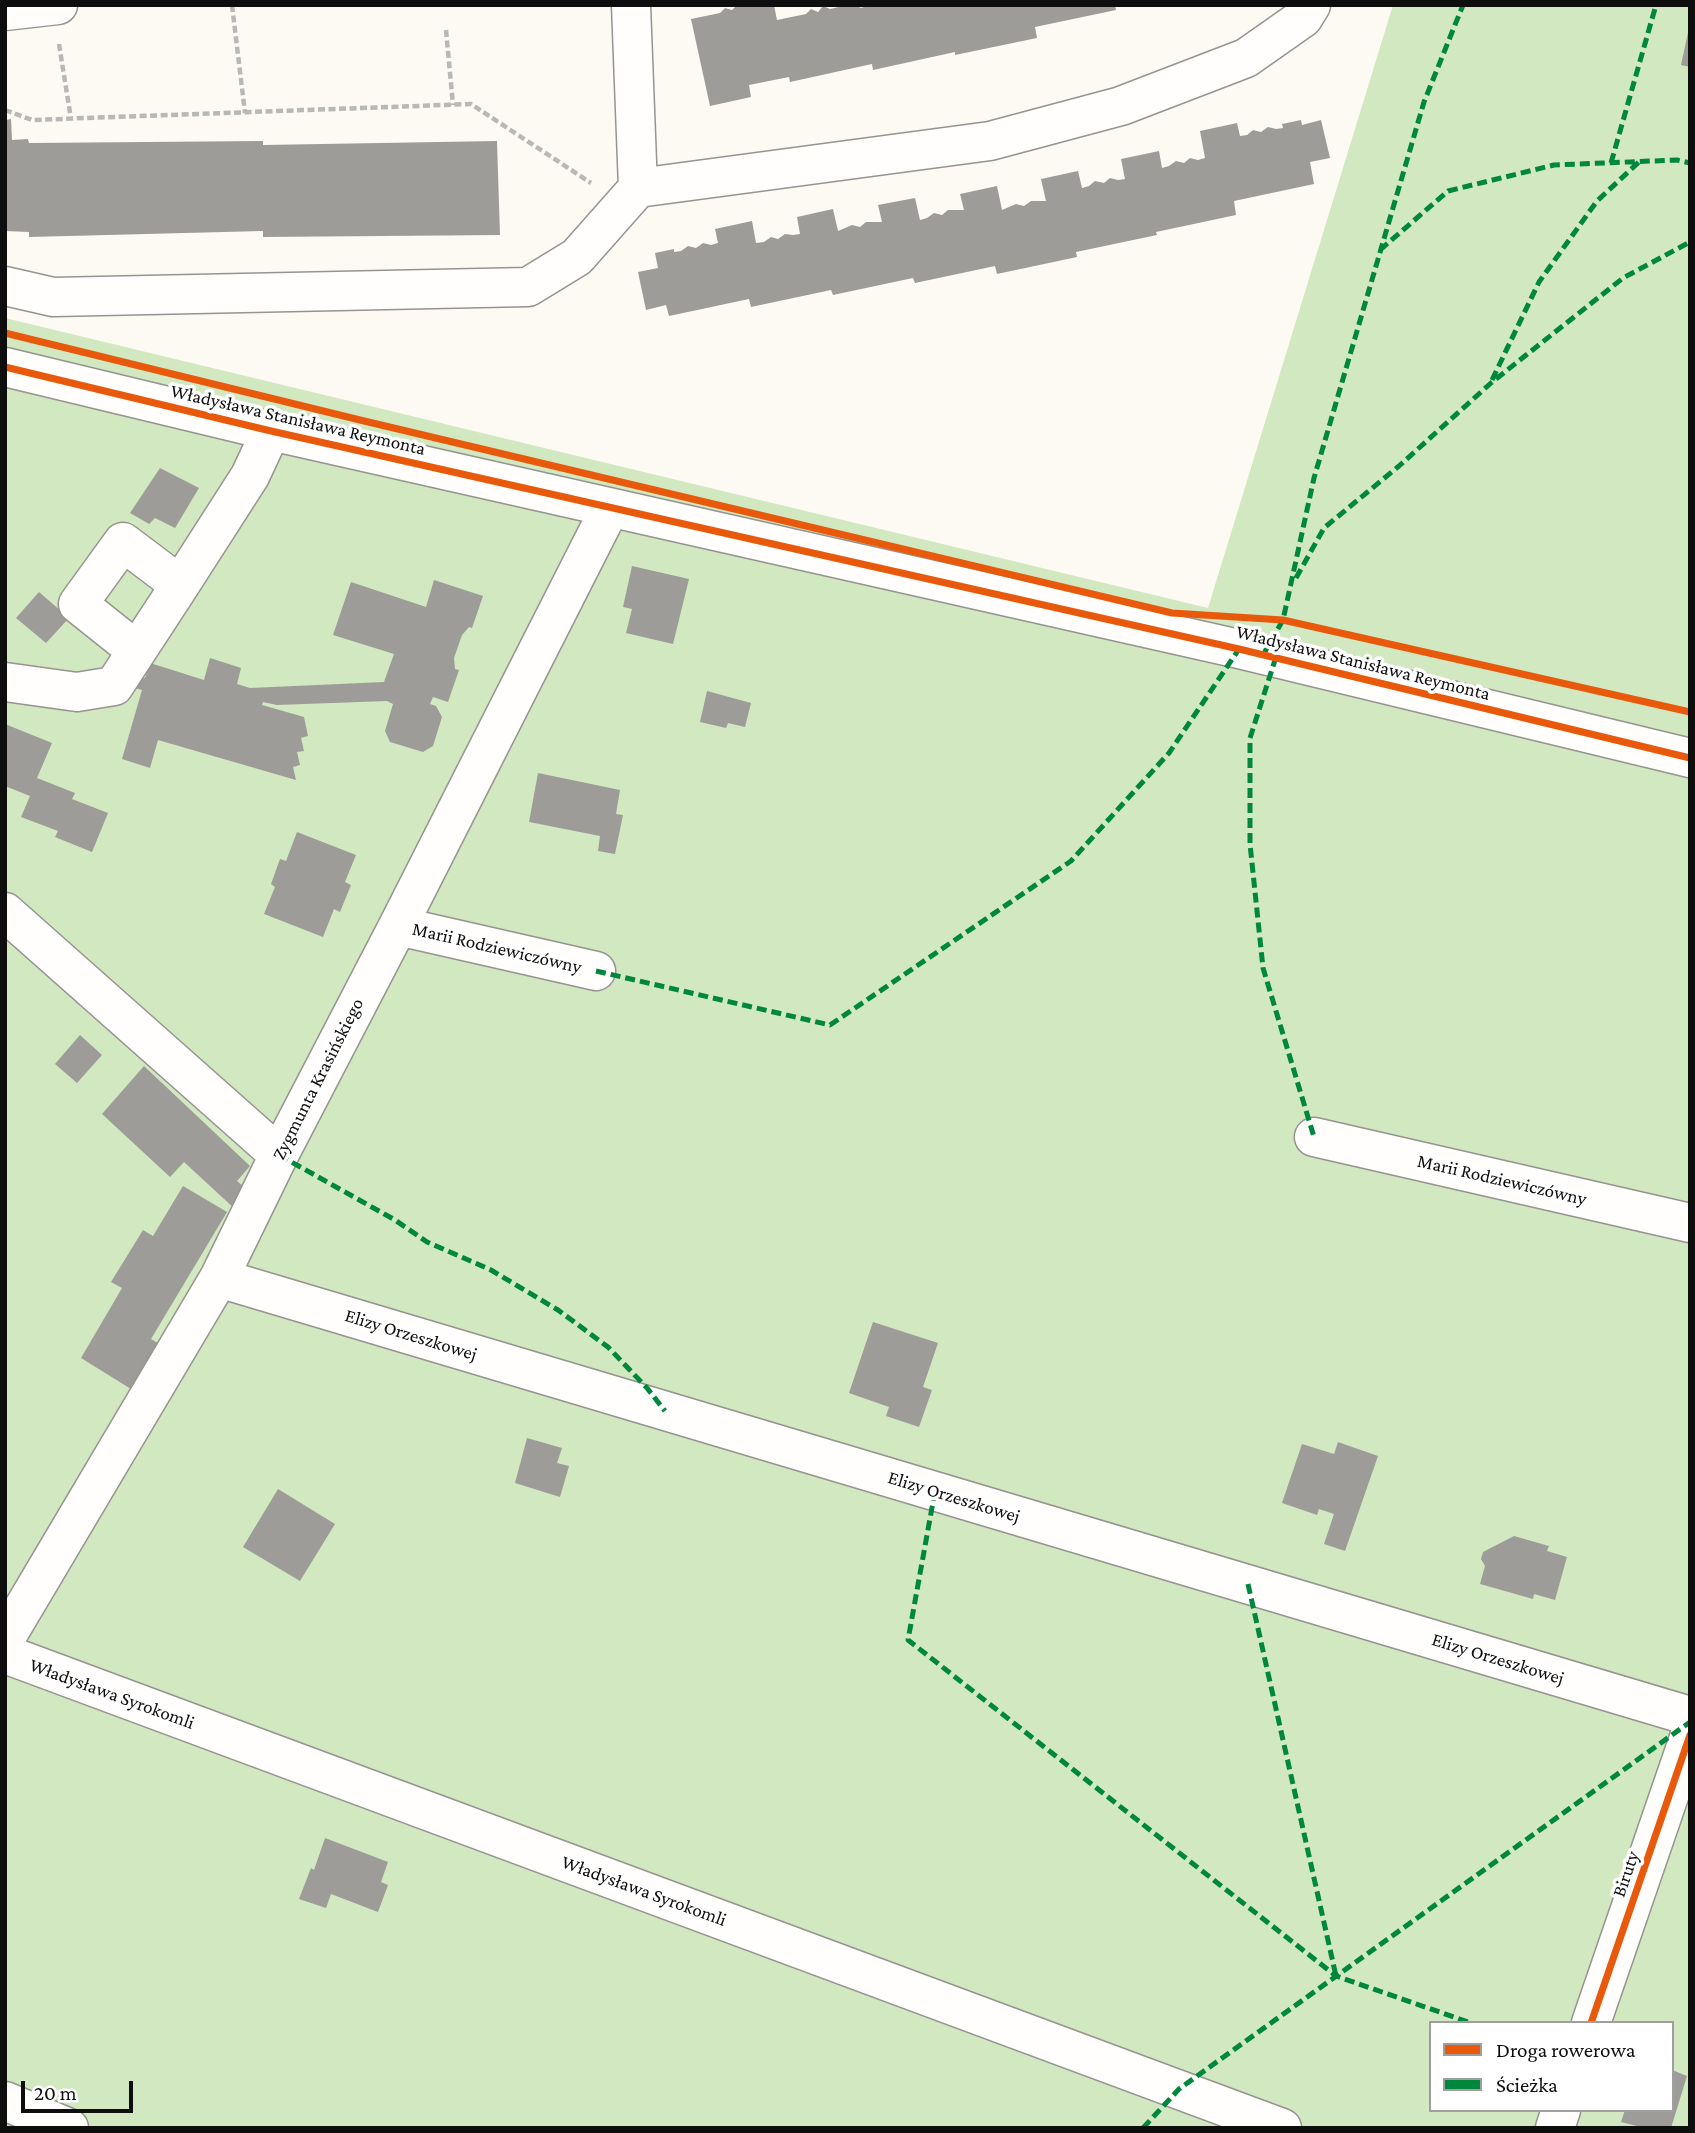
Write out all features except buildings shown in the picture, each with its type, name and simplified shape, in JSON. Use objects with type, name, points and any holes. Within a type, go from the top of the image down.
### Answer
[{"type":"street","points":[[5,11],[58,5]]},
{"type":"street","points":[[630,196],[631,5]]},
{"type":"street","points":[[5,286],[53,297],[528,287],[577,257],[630,196],[990,141],[1121,106],[1246,58],[1303,18],[1311,5]]},
{"type":"street","name":"Władysława Stanisława Reymonta","points":[[5,367],[271,431],[1239,649],[1690,758]]},
{"type":"street","points":[[5,682],[77,692],[114,686],[250,476],[271,431]]},
{"type":"street","name":"Zygmunta Krasińskiego","points":[[5,1639],[219,1278],[279,1155],[610,508]]},
{"type":"street","points":[[136,651],[78,604],[124,542],[180,585]]},
{"type":"street","points":[[5,912],[279,1155]]},
{"type":"street","name":"Marii Rodziewiczówny","points":[[398,926],[596,971]]},
{"type":"street","name":"Marii Rodziewiczówny","points":[[1314,1137],[1690,1223]]},
{"type":"street","name":"Elizy Orzeszkowej","points":[[219,1278],[1690,1716]]},
{"type":"street","name":"Władysława Syrokomli","points":[[5,1654],[1282,2128]]},
{"type":"street","name":"Biruty","points":[[1592,2021],[1690,1735]]},
{"type":"street","points":[[5,2101],[69,2128]]},
{"type":"path","points":[[232,5],[245,113]]},
{"type":"path","points":[[52,6],[71,119]]},
{"type":"path","points":[[446,30],[453,105]]},
{"type":"path","points":[[5,110],[32,120],[471,104],[630,196]]},
{"type":"green space","points":[[1393,5],[1690,5],[1690,2128],[5,2128],[5,318],[1208,608]]},
{"type":"marked path","points":[[1263,655],[1283,620],[1314,478],[1424,102],[1463,5]]},
{"type":"marked path","points":[[1611,163],[1656,5]]},
{"type":"marked path","points":[[1380,250],[1448,191],[1554,165],[1677,160],[1690,163]]},
{"type":"marked path","points":[[1492,380],[1539,282],[1597,201],[1640,161]]},
{"type":"marked path","points":[[1296,578],[1324,528],[1399,466],[1491,383],[1623,278],[1690,242]]},
{"type":"marked path","points":[[596,971],[830,1025],[1071,861],[1169,753],[1239,649]]},
{"type":"marked path","points":[[1276,657],[1250,738],[1250,844],[1263,968],[1314,1137]]},
{"type":"marked path","points":[[279,1155],[395,1220],[427,1242],[491,1270],[558,1310],[608,1347],[665,1411]]},
{"type":"marked path","points":[[935,1491],[908,1640],[1336,1976],[1465,2021]]},
{"type":"marked path","points":[[1248,1584],[1336,1976]]},
{"type":"marked path","points":[[1143,2128],[1179,2089],[1690,1722]]},
{"type":"cycle path","points":[[5,333],[1172,613],[1283,620],[1690,712]]},
{"type":"cycle path","points":[[5,367],[271,431],[1239,649],[1690,758]]},
{"type":"cycle path","points":[[1592,2021],[1690,1735]]}]
